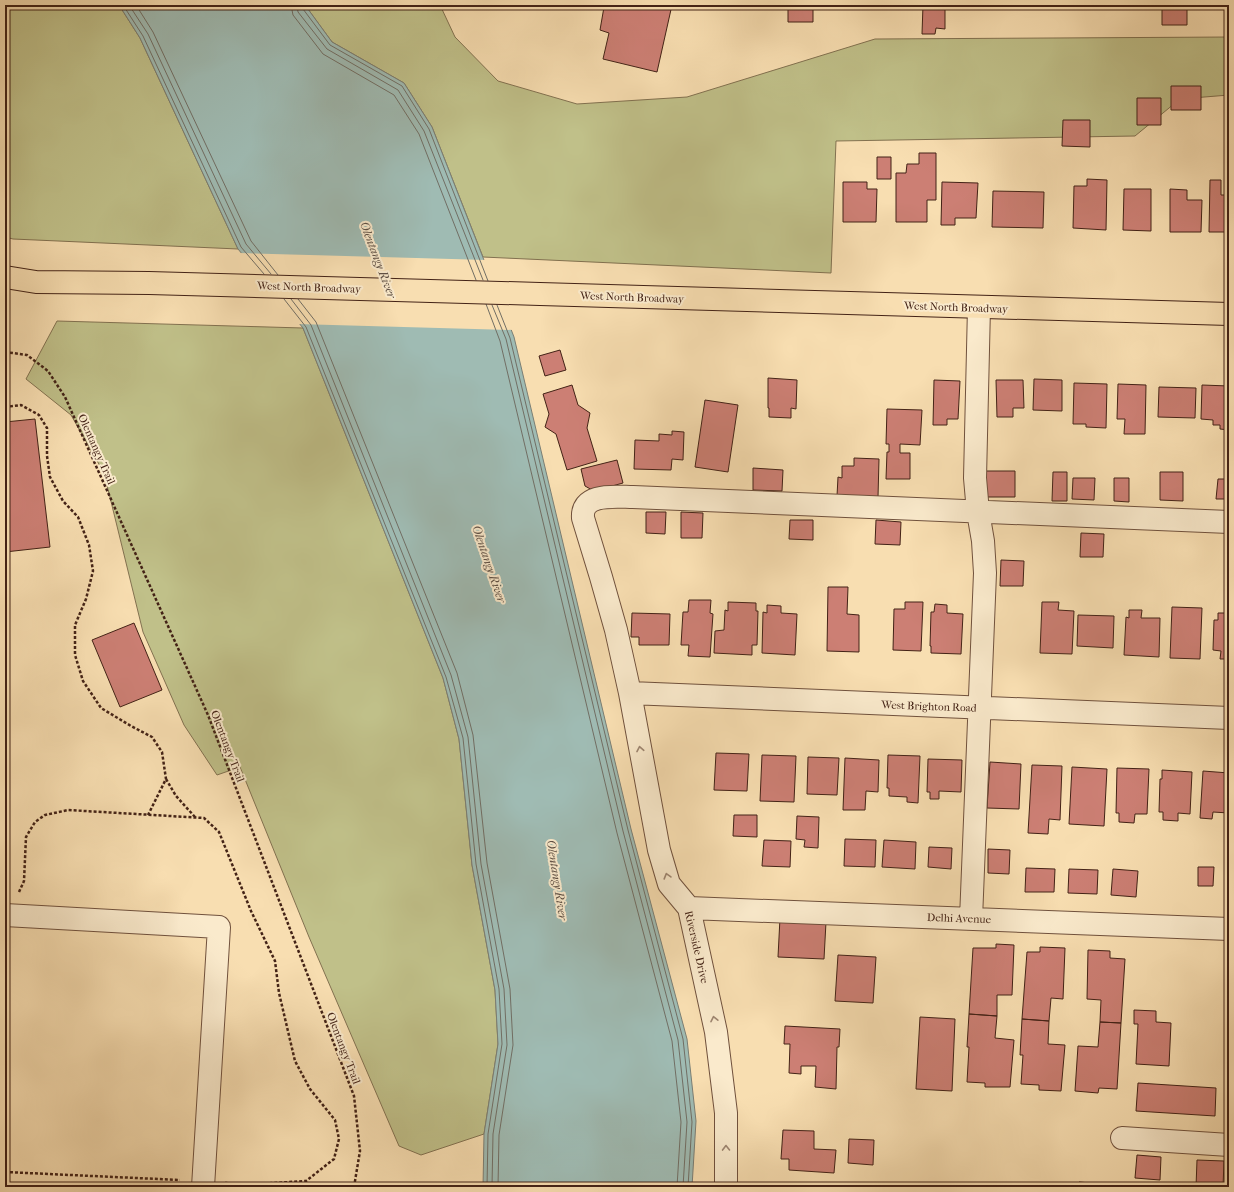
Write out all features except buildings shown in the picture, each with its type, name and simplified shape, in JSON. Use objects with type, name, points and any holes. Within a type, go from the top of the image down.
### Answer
[{"type":"main road","name":"West North Broadway","points":[[5,277],[36,282],[540,294],[1229,314]]},
{"type":"main road","name":"West North Broadway","points":[[5,291],[36,282]]},
{"type":"street","points":[[971,919],[985,573],[983,541],[978,512],[975,478],[979,307]]},
{"type":"street","name":"Riverside Drive","points":[[726,1187],[726,1113],[716,1032],[689,908],[669,884],[659,850],[630,693],[608,600],[583,518],[583,510],[585,506],[594,499],[634,497],[1229,522]]},
{"type":"street","name":"West Brighton Road","points":[[630,693],[1229,718]]},
{"type":"street","name":"Delhi Avenue","points":[[689,908],[1229,929]]},
{"type":"street","points":[[5,915],[219,927],[203,1187]]},
{"type":"street","points":[[1122,1138],[1229,1145]]},
{"type":"path","name":"Olentangy Trail","points":[[5,352],[27,355],[48,370],[65,397],[208,715],[354,1096],[360,1152],[354,1187]]},
{"type":"path","points":[[5,407],[21,405],[39,415],[47,428],[47,456],[50,477],[63,501],[78,517],[89,545],[93,571],[86,599],[75,625],[75,655],[83,681],[101,708],[152,737],[162,752],[166,779],[176,796],[196,817]]},
{"type":"path","points":[[148,815],[166,779]]},
{"type":"green space","points":[[5,5],[119,5],[140,38],[238,249],[13,239],[5,237]]},
{"type":"green space","points":[[305,5],[440,5],[455,37],[498,81],[577,104],[687,97],[875,39],[1229,37],[1229,95],[1180,99],[1135,136],[836,141],[831,273],[483,257],[432,127],[404,83],[332,42]]},
{"type":"green space","points":[[57,321],[303,328],[443,678],[459,739],[472,865],[495,990],[498,1044],[484,1134],[421,1155],[399,1146],[309,937],[240,767],[217,775],[184,725],[143,632],[104,473],[71,415],[26,379]]},
{"type":"water","name":"Olentangy River","points":[[119,5],[305,5],[332,42],[404,83],[432,127],[514,337],[631,829],[687,1039],[696,1121],[692,1187],[483,1187],[484,1134],[498,1044],[495,990],[472,865],[459,739],[443,678],[303,328],[238,249],[140,38]]},
{"type":"pier","points":[[239,253],[487,260],[514,330],[297,324]]}]
